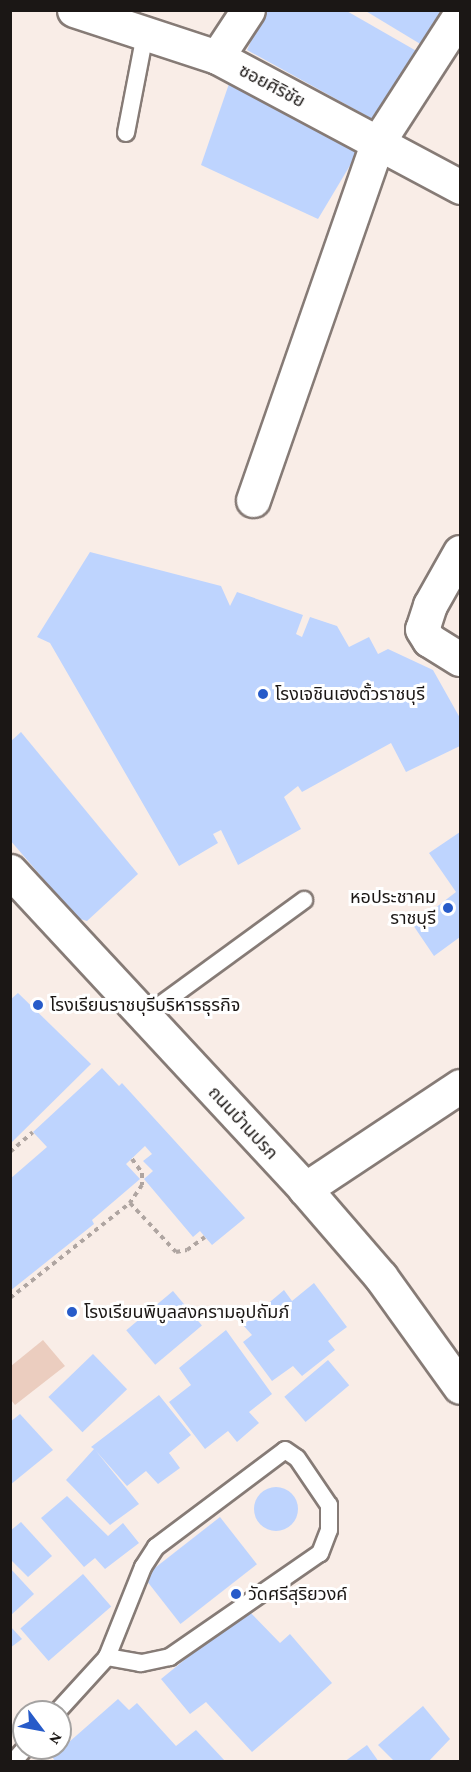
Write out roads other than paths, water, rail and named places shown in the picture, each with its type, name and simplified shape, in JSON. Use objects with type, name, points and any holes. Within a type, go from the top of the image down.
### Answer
[{"type":"street","name":"ซอยศิริชัย","points":[[74,10],[217,57],[460,187]]},
{"type":"street","points":[[217,57],[248,10]]},
{"type":"street","points":[[254,500],[378,142],[446,58],[460,15]]},
{"type":"street","points":[[460,552],[430,605],[422,629],[429,640],[460,659]]},
{"type":"street","name":"ถนนบ้านปรก","points":[[10,871],[304,1189],[381,1277],[460,1387]]},
{"type":"street","points":[[304,1189],[460,1086]]},
{"type":"lane","points":[[126,133],[145,34]]},
{"type":"lane","points":[[145,1016],[303,900]]},
{"type":"lane","points":[[68,1700],[107,1657],[143,1568],[156,1547],[285,1450],[297,1458],[329,1505],[329,1530],[320,1554],[170,1657],[141,1663],[107,1657]]},
{"type":"place","name":"โรงเจชินเฮงตั้วราชบุรี","points":[[263,694]]},
{"type":"place","name":"หอประชาคม ราชบุรี","points":[[448,908]]},
{"type":"place","name":"โรงเรียนราชบุรีบริหารธุรกิจ","points":[[38,1005]]},
{"type":"place","name":"โรงเรียนพิบูลสงครามอุปถัมภ์","points":[[72,1312]]},
{"type":"place","name":"วัดศรีสุริยวงค์","points":[[236,1594]]}]
